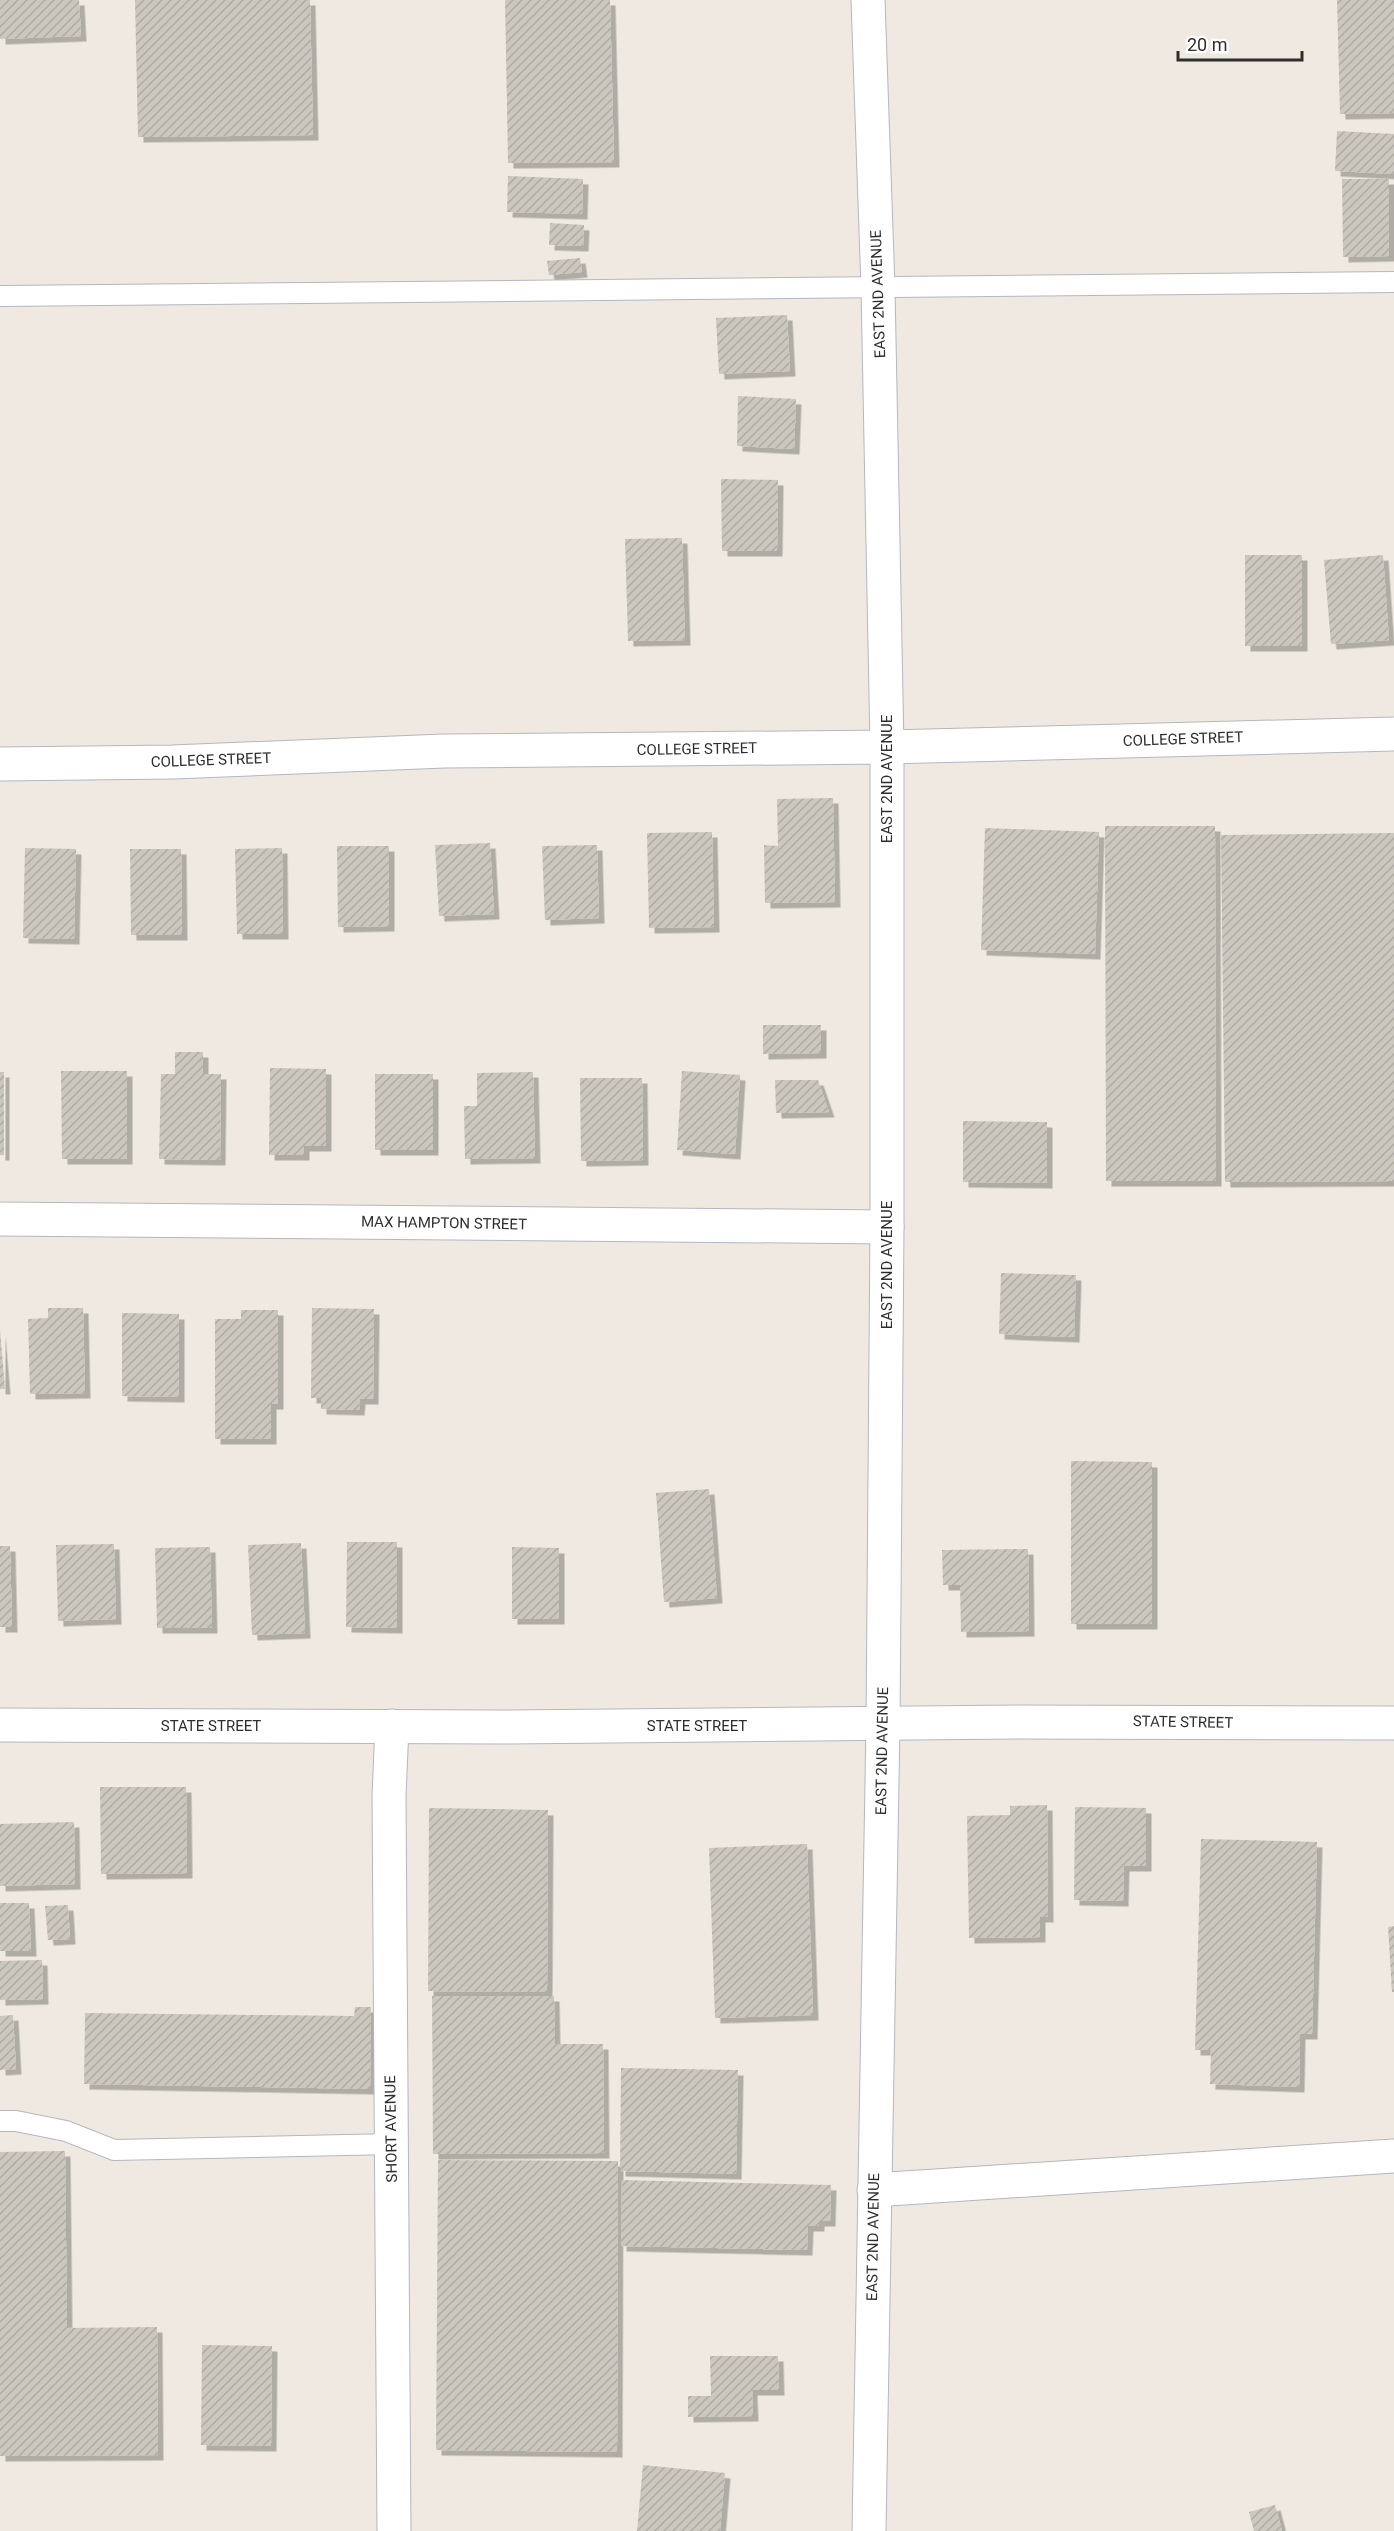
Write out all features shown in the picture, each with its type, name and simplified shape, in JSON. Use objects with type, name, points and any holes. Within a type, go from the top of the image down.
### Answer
[{"type":"street","name":"EAST 2ND AVENUE","points":[[868,0],[878,288],[887,747],[887,1227],[883,1724],[869,2531]]},
{"type":"street","name":"COLLEGE STREET","points":[[0,764],[173,762],[444,751],[887,747],[1394,734]]},
{"type":"street","name":"MAX HAMPTON STREET","points":[[0,1219],[887,1227]]},
{"type":"street","name":"STATE STREET","points":[[0,1725],[1394,1723]]},
{"type":"street","name":"SHORT AVENUE","points":[[392,1726],[389,1796],[394,2531]]},
{"type":"street","points":[[874,2190],[1394,2156]]},
{"type":"lane","points":[[0,296],[1394,282]]},
{"type":"lane","points":[[0,2121],[16,2121],[66,2131],[114,2150],[392,2144]]},
{"type":"building","points":[[0,0],[79,0],[81,36],[0,39]]},
{"type":"building","points":[[135,0],[310,0],[313,135],[138,137]]},
{"type":"building","points":[[505,0],[610,0],[614,162],[508,163]]},
{"type":"building","points":[[1337,0],[1394,0],[1394,113],[1340,114]]},
{"type":"building","points":[[1337,131],[1394,134],[1394,174],[1335,171]]},
{"type":"building","points":[[508,176],[583,179],[582,214],[507,212]]},
{"type":"building","points":[[1342,179],[1389,179],[1389,256],[1343,257]]},
{"type":"building","points":[[550,223],[584,225],[583,246],[549,245]]},
{"type":"building","points":[[580,258],[582,272],[549,275],[547,261]]},
{"type":"building","points":[[787,315],[790,371],[719,374],[716,318]]},
{"type":"building","points":[[738,396],[796,399],[794,449],[737,446]]},
{"type":"building","points":[[721,479],[778,480],[777,551],[722,551]]},
{"type":"building","points":[[682,538],[685,640],[628,641],[625,539]]},
{"type":"building","points":[[1245,555],[1302,555],[1302,646],[1245,646]]},
{"type":"building","points":[[1383,555],[1389,640],[1331,644],[1324,560]]},
{"type":"building","points":[[833,798],[835,902],[765,903],[764,845],[778,846],[777,799]]},
{"type":"building","points":[[1105,826],[1215,826],[1216,1181],[1106,1181]]},
{"type":"building","points":[[985,828],[1099,832],[1095,954],[981,950]]},
{"type":"building","points":[[712,832],[714,927],[649,928],[647,833]]},
{"type":"building","points":[[1394,833],[1394,1181],[1225,1182],[1221,835]]},
{"type":"building","points":[[490,843],[494,914],[439,916],[435,845]]},
{"type":"building","points":[[597,845],[599,918],[545,920],[542,846]]},
{"type":"building","points":[[337,846],[389,846],[389,926],[338,927]]},
{"type":"building","points":[[25,848],[76,849],[74,939],[23,938]]},
{"type":"building","points":[[282,848],[283,934],[237,934],[235,849]]},
{"type":"building","points":[[130,849],[181,849],[182,935],[131,935]]},
{"type":"building","points":[[763,1025],[821,1025],[821,1053],[763,1054]]},
{"type":"building","points":[[175,1052],[203,1052],[203,1074],[221,1074],[220,1160],[159,1159],[161,1074],[175,1074]]},
{"type":"building","points":[[270,1068],[326,1069],[326,1146],[304,1146],[304,1155],[269,1155]]},
{"type":"building","points":[[61,1071],[127,1071],[127,1159],[62,1159]]},
{"type":"building","points":[[682,1071],[740,1075],[735,1154],[677,1150]]},
{"type":"building","points":[[0,1072],[4,1072],[4,1155],[0,1155]]},
{"type":"building","points":[[533,1072],[535,1158],[465,1159],[464,1106],[477,1106],[477,1073]]},
{"type":"building","points":[[375,1074],[433,1074],[433,1150],[375,1150]]},
{"type":"building","points":[[580,1078],[642,1078],[643,1160],[581,1161]]},
{"type":"building","points":[[775,1080],[818,1080],[829,1112],[776,1113]]},
{"type":"building","points":[[963,1121],[1047,1122],[1047,1183],[963,1182]]},
{"type":"building","points":[[1001,1273],[1076,1275],[1074,1337],[999,1334]]},
{"type":"building","points":[[48,1308],[83,1308],[85,1393],[30,1394],[28,1319],[48,1318]]},
{"type":"building","points":[[312,1308],[374,1309],[373,1399],[360,1399],[359,1410],[321,1409],[321,1398],[311,1398]]},
{"type":"building","points":[[241,1310],[278,1310],[278,1404],[271,1404],[271,1439],[215,1439],[215,1319],[241,1319]]},
{"type":"building","points":[[122,1313],[179,1314],[179,1397],[122,1396]]},
{"type":"building","points":[[0,1330],[5,1389],[0,1389]]},
{"type":"building","points":[[1071,1461],[1152,1462],[1152,1624],[1071,1624]]},
{"type":"building","points":[[709,1489],[717,1598],[664,1602],[656,1493]]},
{"type":"building","points":[[347,1542],[397,1542],[397,1628],[346,1627]]},
{"type":"building","points":[[301,1543],[305,1633],[252,1635],[248,1545]]},
{"type":"building","points":[[114,1544],[116,1619],[58,1621],[56,1545]]},
{"type":"building","points":[[0,1546],[10,1546],[12,1627],[0,1627]]},
{"type":"building","points":[[210,1547],[212,1628],[157,1628],[155,1548]]},
{"type":"building","points":[[512,1547],[559,1548],[559,1619],[512,1619]]},
{"type":"building","points":[[1028,1549],[1029,1631],[961,1632],[960,1585],[943,1585],[942,1550]]},
{"type":"building","points":[[100,1787],[186,1787],[187,1873],[101,1874]]},
{"type":"building","points":[[1047,1805],[1048,1917],[1040,1917],[1040,1937],[969,1938],[967,1816],[1010,1815],[1010,1806]]},
{"type":"building","points":[[1075,1807],[1146,1808],[1146,1866],[1124,1866],[1123,1901],[1074,1900]]},
{"type":"building","points":[[429,1808],[548,1810],[547,1992],[428,1991]]},
{"type":"building","points":[[74,1822],[75,1884],[0,1886],[0,1824]]},
{"type":"building","points":[[1201,1839],[1317,1842],[1312,2034],[1300,2034],[1299,2087],[1210,2084],[1211,2050],[1195,2050]]},
{"type":"building","points":[[807,1844],[813,2015],[715,2018],[709,1848]]},
{"type":"building","points":[[0,1903],[29,1903],[31,1951],[0,1951]]},
{"type":"building","points":[[68,1905],[70,1939],[48,1940],[45,1906]]},
{"type":"building","points":[[1394,1926],[1394,1992],[1392,1992],[1388,1927]]},
{"type":"building","points":[[42,1960],[43,1999],[0,2000],[0,1961]]},
{"type":"building","points":[[432,1996],[554,1996],[555,2044],[603,2044],[604,2153],[433,2154]]},
{"type":"building","points":[[355,2007],[371,2007],[370,2089],[84,2084],[85,2013],[354,2016]]},
{"type":"building","points":[[13,2015],[16,2069],[0,2070],[0,2016]]},
{"type":"building","points":[[621,2068],[738,2070],[736,2174],[620,2171]]},
{"type":"building","points":[[65,2151],[67,2328],[157,2327],[158,2455],[0,2456],[0,2152]]},
{"type":"building","points":[[438,2160],[618,2161],[617,2452],[436,2450]]},
{"type":"building","points":[[622,2180],[831,2185],[830,2221],[819,2221],[819,2226],[808,2226],[807,2250],[621,2246]]},
{"type":"building","points":[[202,2345],[272,2346],[271,2446],[201,2445]]},
{"type":"building","points":[[710,2356],[778,2356],[779,2390],[752,2390],[753,2416],[688,2417],[688,2396],[711,2396]]},
{"type":"building","points":[[643,2465],[725,2473],[720,2531],[637,2531]]},
{"type":"building","points":[[1275,2505],[1282,2531],[1254,2531],[1249,2512]]}]
